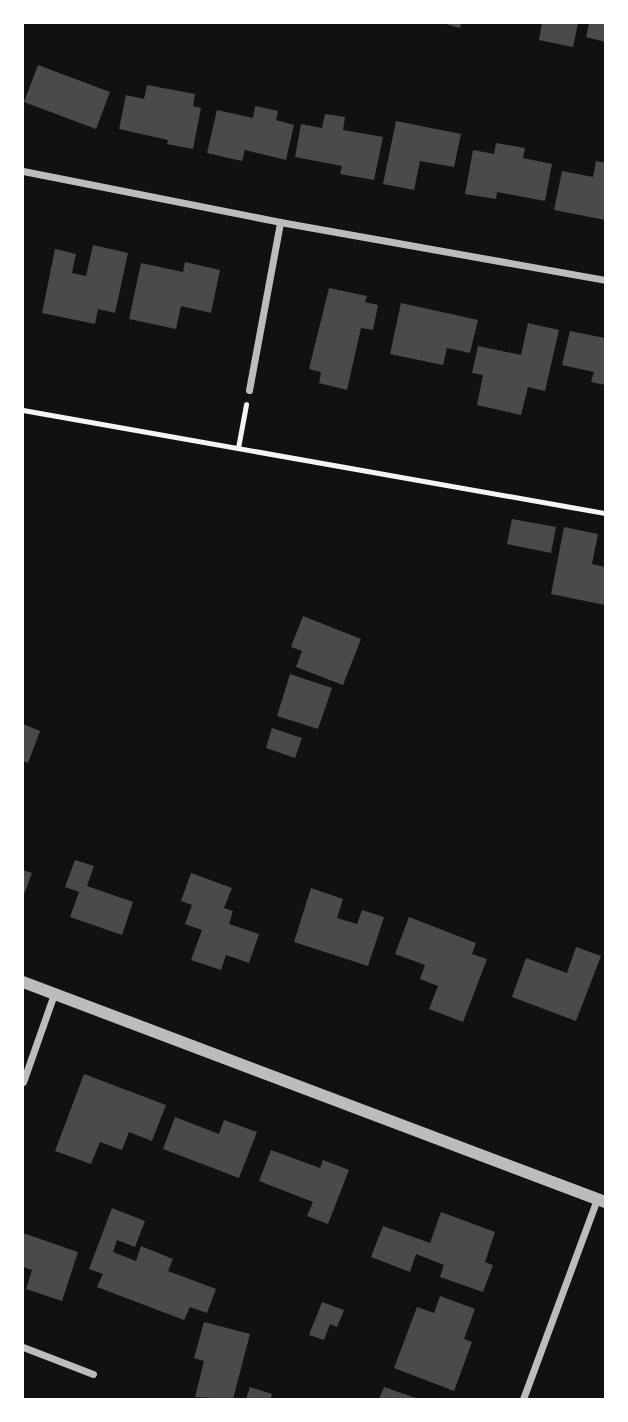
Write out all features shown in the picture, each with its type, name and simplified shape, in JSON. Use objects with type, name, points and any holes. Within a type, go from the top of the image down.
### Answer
[{"type":"street","points":[[23,171],[280,222],[605,280]]},
{"type":"street","points":[[249,390],[280,222]]},
{"type":"street","points":[[23,982],[601,1200],[523,1399]]},
{"type":"street","points":[[23,1082],[54,993]]},
{"type":"street","points":[[23,1347],[93,1374]]},
{"type":"path","points":[[238,447],[249,390]]},
{"type":"path","points":[[23,410],[605,513]]},
{"type":"building","points":[[442,23],[461,23],[460,28]]},
{"type":"building","points":[[542,23],[578,23],[573,47],[539,40]]},
{"type":"building","points":[[589,23],[605,23],[605,42],[586,37]]},
{"type":"building","points":[[38,65],[110,92],[96,129],[24,102]]},
{"type":"building","points":[[147,85],[195,94],[193,106],[201,108],[193,149],[167,144],[168,140],[119,129],[126,95],[144,99]]},
{"type":"building","points":[[255,106],[278,111],[276,120],[294,125],[286,160],[245,150],[242,161],[207,153],[217,110],[253,118]]},
{"type":"building","points":[[325,114],[345,117],[343,130],[383,137],[374,180],[340,174],[342,166],[295,157],[301,124],[322,128]]},
{"type":"building","points":[[396,121],[461,134],[454,167],[420,161],[414,190],[383,184]]},
{"type":"building","points":[[496,143],[525,148],[523,158],[552,164],[545,201],[497,192],[496,199],[465,194],[473,150],[494,154]]},
{"type":"building","points":[[596,161],[605,163],[605,220],[554,210],[562,171],[593,177]]},
{"type":"building","points":[[93,245],[128,253],[115,313],[98,309],[95,324],[42,313],[55,249],[76,254],[72,273],[86,276]]},
{"type":"building","points":[[185,262],[220,270],[211,313],[181,306],[176,329],[129,319],[141,263],[183,272]]},
{"type":"building","points":[[329,288],[367,296],[365,302],[378,305],[373,330],[361,328],[347,390],[319,383],[321,372],[309,369]]},
{"type":"building","points":[[401,303],[478,320],[470,353],[447,348],[443,365],[390,354]]},
{"type":"building","points":[[528,323],[559,330],[545,391],[528,387],[521,415],[477,405],[483,375],[472,373],[478,346],[521,355]]},
{"type":"building","points":[[570,331],[605,338],[605,385],[591,382],[594,372],[562,365]]},
{"type":"building","points":[[512,519],[556,527],[551,553],[507,544]]},
{"type":"building","points":[[564,527],[598,534],[592,564],[605,567],[605,605],[551,594]]},
{"type":"building","points":[[303,616],[361,639],[343,685],[296,667],[302,651],[291,647]]},
{"type":"building","points":[[290,674],[332,688],[318,729],[277,716]]},
{"type":"building","points":[[23,724],[40,731],[28,763],[23,761]]},
{"type":"building","points":[[272,728],[302,738],[295,758],[266,748]]},
{"type":"building","points":[[75,860],[94,866],[87,886],[133,902],[122,935],[70,917],[79,892],[65,887]]},
{"type":"building","points":[[23,870],[32,873],[23,897]]},
{"type":"building","points":[[191,873],[232,888],[224,908],[233,911],[229,924],[259,934],[249,963],[226,955],[221,970],[191,960],[202,930],[185,924],[192,905],[181,901]]},
{"type":"building","points":[[311,888],[343,899],[337,918],[357,924],[362,910],[384,917],[368,966],[294,942]]},
{"type":"building","points":[[409,917],[476,943],[472,954],[487,959],[463,1022],[429,1009],[438,986],[420,979],[425,965],[395,954]]},
{"type":"building","points":[[576,947],[601,956],[576,1021],[512,997],[526,958],[567,973]]},
{"type":"building","points":[[84,1074],[166,1105],[152,1141],[129,1132],[122,1150],[100,1142],[91,1164],[55,1151]]},
{"type":"building","points":[[175,1117],[219,1134],[224,1120],[257,1132],[239,1178],[163,1149]]},
{"type":"building","points":[[271,1150],[320,1168],[323,1160],[349,1170],[328,1224],[307,1216],[313,1202],[259,1181]]},
{"type":"building","points":[[112,1208],[145,1221],[135,1247],[117,1240],[113,1252],[136,1261],[141,1246],[173,1259],[168,1271],[216,1289],[207,1313],[190,1307],[184,1320],[97,1287],[103,1274],[89,1269]]},
{"type":"building","points":[[441,1212],[495,1232],[485,1262],[493,1265],[483,1292],[440,1277],[444,1265],[416,1254],[410,1272],[371,1257],[383,1226],[430,1243]]},
{"type":"building","points":[[23,1233],[78,1252],[62,1301],[26,1289],[32,1270],[23,1267]]},
{"type":"building","points":[[440,1296],[475,1309],[464,1339],[472,1342],[454,1391],[394,1368],[417,1307],[434,1313]]},
{"type":"building","points":[[322,1302],[344,1310],[337,1327],[330,1324],[324,1340],[309,1335]]},
{"type":"building","points":[[204,1322],[250,1334],[233,1399],[195,1397],[204,1361],[194,1358]]},
{"type":"building","points":[[250,1387],[272,1394],[271,1399],[246,1399]]},
{"type":"building","points":[[384,1387],[419,1399],[379,1399]]}]
